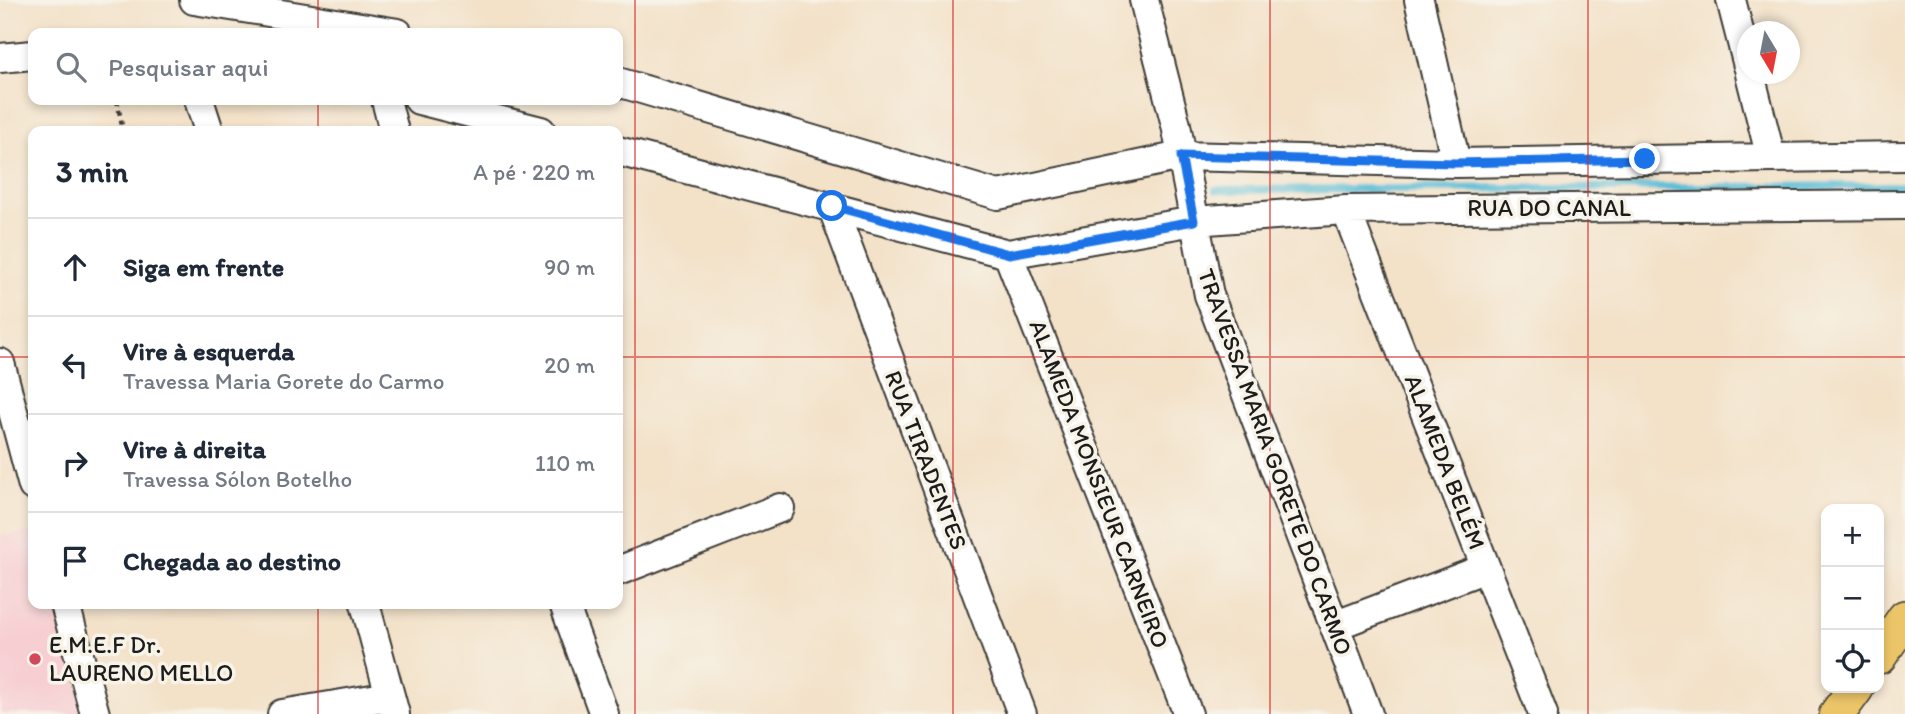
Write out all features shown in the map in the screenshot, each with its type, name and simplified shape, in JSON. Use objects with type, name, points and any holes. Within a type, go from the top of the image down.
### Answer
[{"type":"main road","points":[[1884,649],[1905,618]]},
{"type":"street","points":[[194,0],[367,28]]},
{"type":"street","name":"TRAVESSA MARIA GORETE DO CARMO","points":[[1144,0],[1176,125],[1209,295],[1368,714]]},
{"type":"street","points":[[1419,0],[1456,163]]},
{"type":"street","points":[[1731,0],[1737,23]]},
{"type":"street","points":[[0,58],[28,55]]},
{"type":"street","points":[[623,83],[998,195],[1181,156],[1456,163],[1905,156]]},
{"type":"street","points":[[1752,84],[1771,158]]},
{"type":"street","points":[[201,105],[207,126]]},
{"type":"street","points":[[387,105],[393,126]]},
{"type":"street","points":[[439,105],[521,126]]},
{"type":"street","points":[[623,152],[1009,254]]},
{"type":"street","name":"RUA DO CANAL","points":[[1009,254],[1194,221],[1346,210],[1905,205]]},
{"type":"street","name":"RUA TIRADENTES","points":[[832,206],[1022,714]]},
{"type":"street","name":"ALAMEDA BELÉM","points":[[1346,210],[1543,714]]},
{"type":"street","name":"ALAMEDA MONSIEUR CARNEIRO","points":[[1009,254],[1188,714]]},
{"type":"street","points":[[0,363],[28,467]]},
{"type":"street","points":[[623,570],[780,508]]},
{"type":"street","points":[[1334,626],[1486,568]]},
{"type":"street","points":[[66,609],[95,714]]},
{"type":"street","points":[[282,714],[393,705],[366,609]]},
{"type":"street","points":[[566,609],[604,714]]},
{"type":"path","points":[[118,105],[122,126]]},
{"type":"shaded area","name":"E.M.E.F Dr. LAURENO MELLO","points":[[28,532],[28,609],[59,609],[84,714],[0,714],[0,535]]},
{"type":"waterway","points":[[1216,190],[1905,186]]},
{"type":"place","name":"E.M.E.F Dr. LAURENO MELLO","points":[[35,659]]},
{"type":"route","points":[[832,206],[1009,254],[1194,221],[1181,156],[1456,163],[1645,159]]}]
